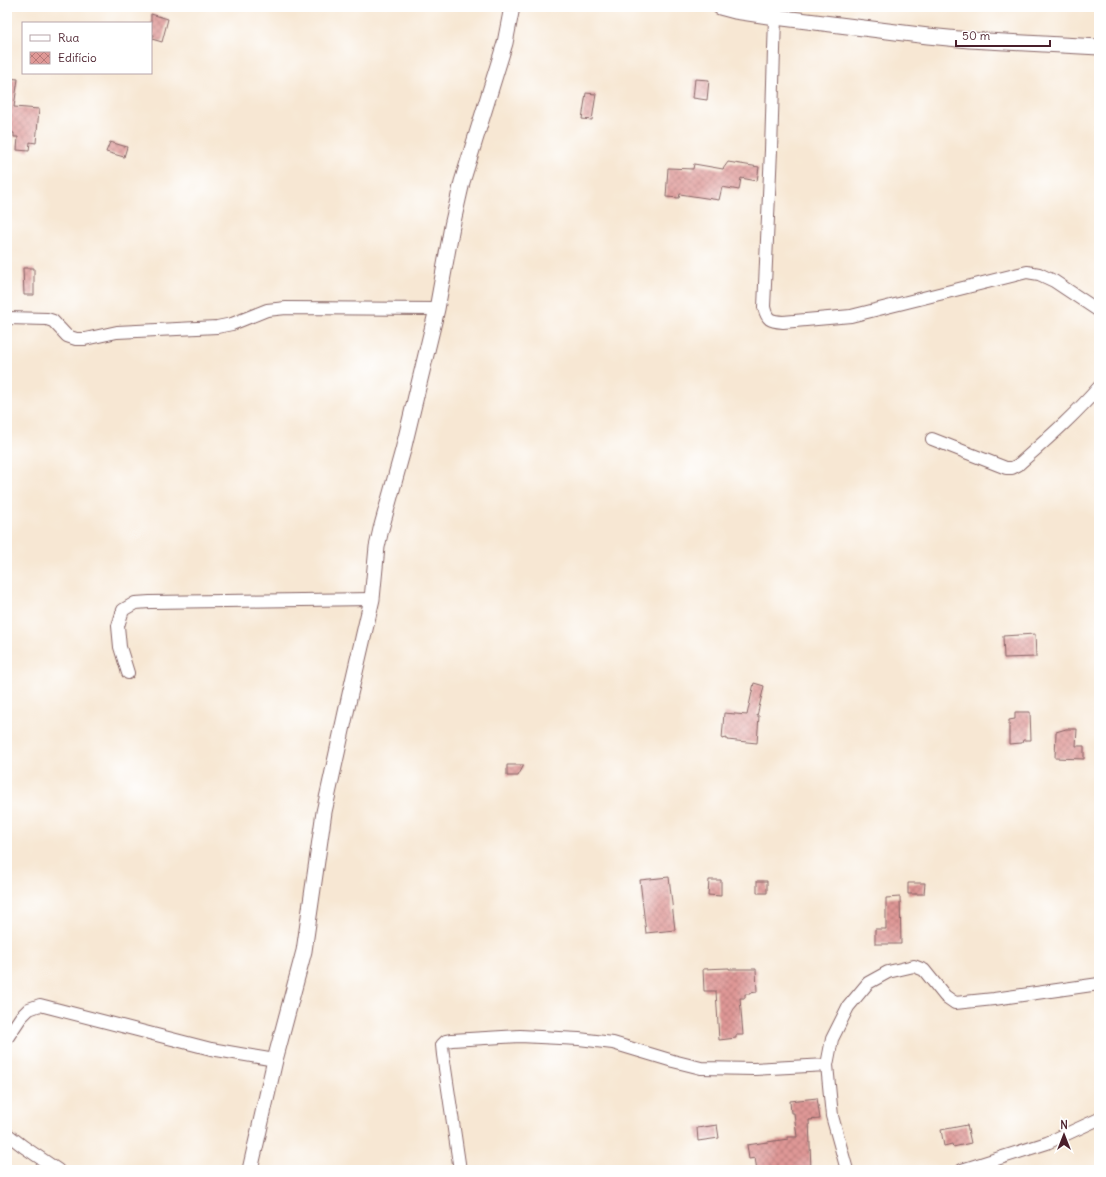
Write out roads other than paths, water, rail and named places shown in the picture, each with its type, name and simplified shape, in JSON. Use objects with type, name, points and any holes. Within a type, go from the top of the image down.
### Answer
[{"type":"street","points":[[250,1170],[275,1060],[304,951],[324,812],[372,599],[377,547],[381,529],[403,450],[437,309],[452,226],[462,182],[505,43],[512,7]]},
{"type":"street","points":[[720,7],[735,11],[775,17],[928,36],[969,40],[1099,47]]},
{"type":"street","points":[[775,17],[764,307],[766,316],[772,321],[783,322],[851,316],[1027,272],[1039,274],[1054,281],[1099,311]]},
{"type":"street","points":[[7,318],[47,319],[53,322],[67,336],[76,339],[85,339],[117,332],[217,327],[232,324],[267,310],[286,308],[437,309]]},
{"type":"street","points":[[932,439],[1006,468],[1012,468],[1018,465],[1065,423],[1099,387]]},
{"type":"street","points":[[128,673],[120,646],[118,626],[123,610],[135,603],[372,599]]},
{"type":"street","points":[[847,1170],[832,1116],[827,1065],[832,1039],[848,1007],[868,983],[888,972],[914,966],[924,970],[946,996],[955,1003],[1099,984]]},
{"type":"street","points":[[7,1038],[21,1016],[29,1009],[40,1005],[211,1049],[275,1060]]},
{"type":"street","points":[[460,1170],[443,1055],[442,1045],[446,1041],[520,1036],[613,1042],[673,1061],[701,1068],[754,1069],[827,1065]]},
{"type":"street","points":[[962,1170],[1047,1143],[1099,1119]]},
{"type":"street","points":[[7,1134],[24,1148],[58,1170]]}]
